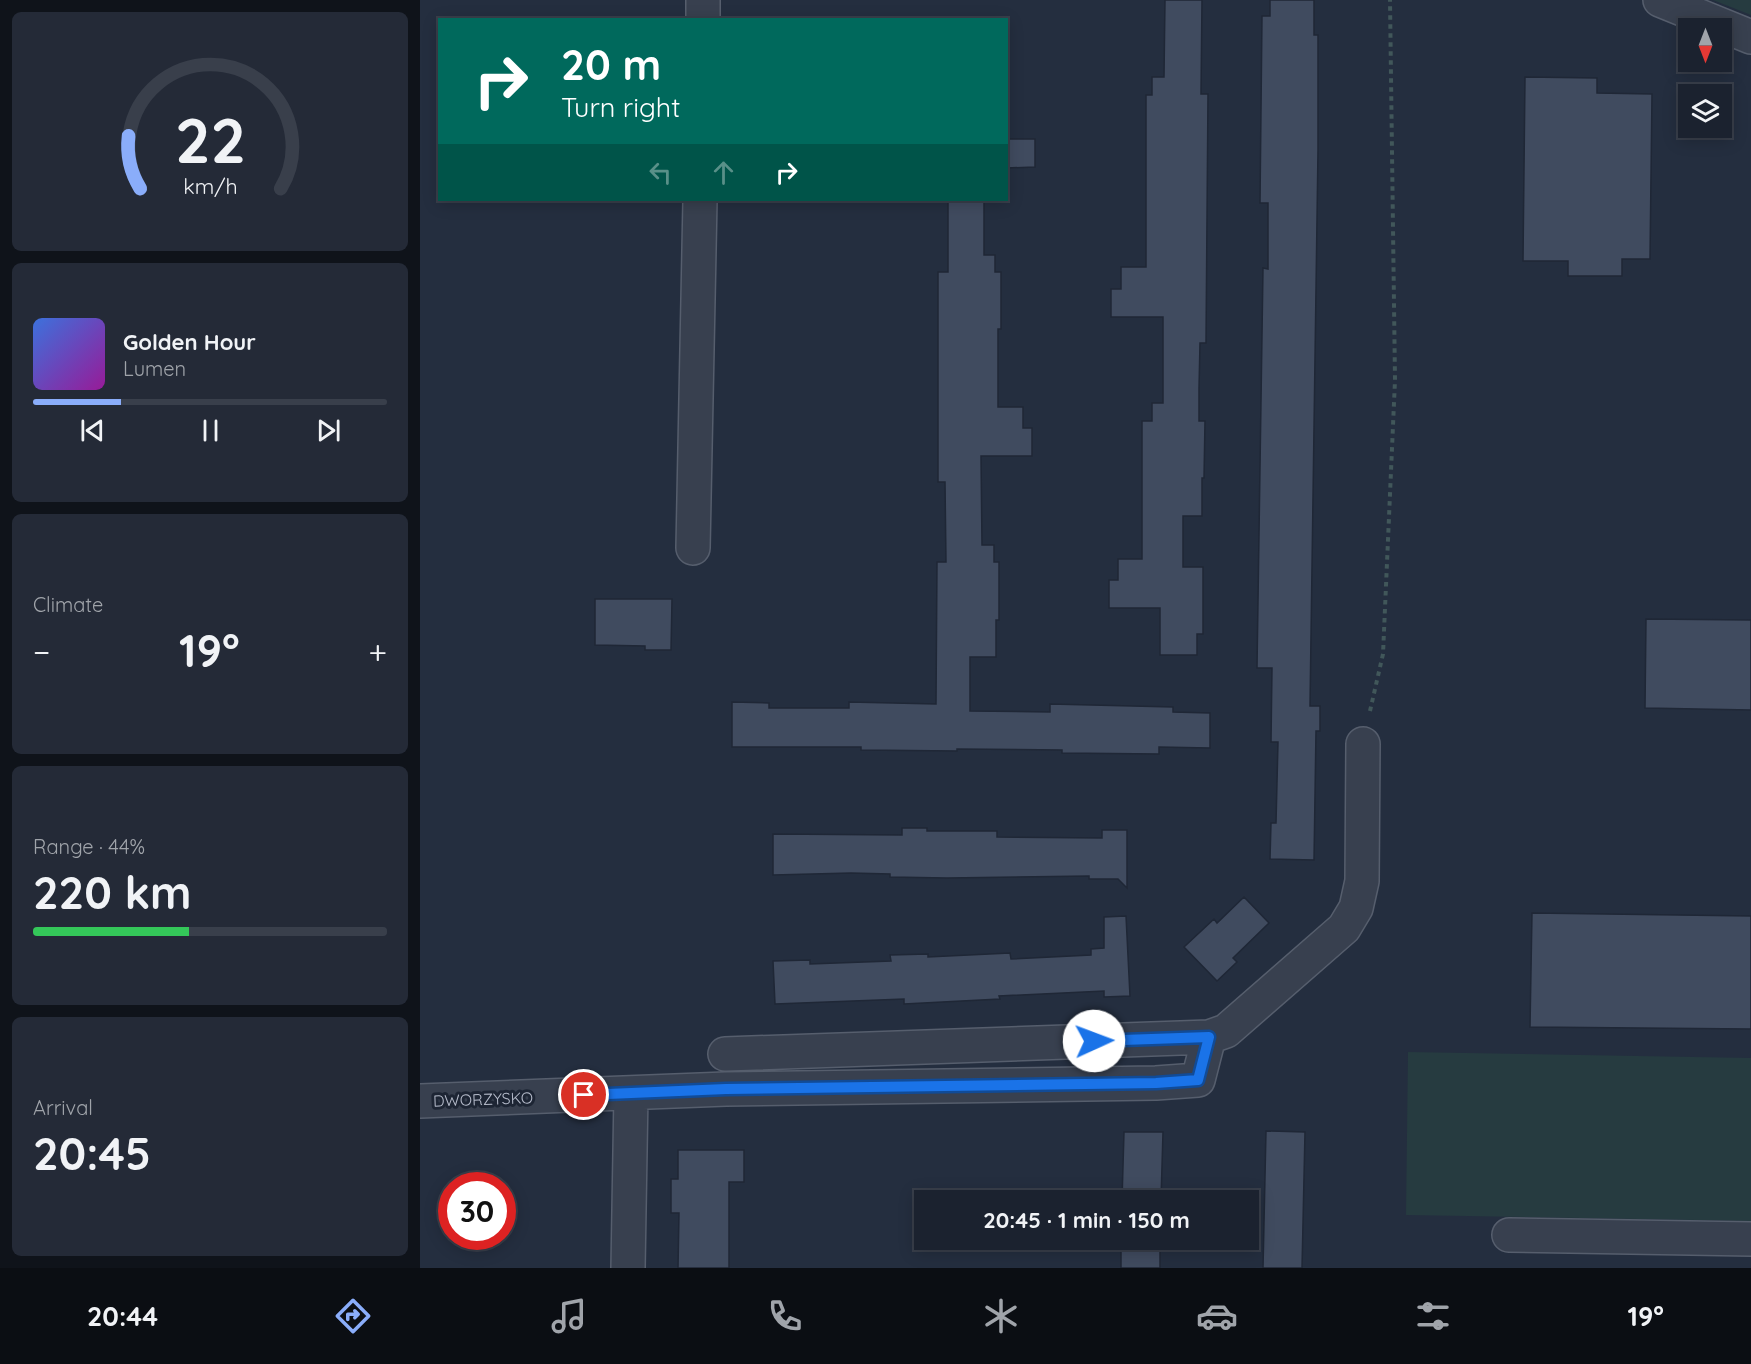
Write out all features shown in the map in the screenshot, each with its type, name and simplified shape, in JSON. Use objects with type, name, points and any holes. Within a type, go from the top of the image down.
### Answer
[{"type":"street","points":[[703,0],[703,18]]},
{"type":"street","points":[[1660,0],[1751,37]]},
{"type":"street","points":[[693,548],[700,201]]},
{"type":"street","points":[[725,1054],[1209,1037],[1226,1031],[1344,928],[1356,908],[1362,881],[1363,744]]},
{"type":"street","name":"DWORZYSKO","points":[[420,1101],[726,1089],[1156,1083],[1198,1080],[1209,1037]]},
{"type":"street","points":[[628,1268],[631,1093]]},
{"type":"street","points":[[1509,1235],[1751,1239]]},
{"type":"path","points":[[1363,744],[1383,654],[1395,380],[1390,0]]},
{"type":"green space","points":[[1713,0],[1751,0],[1751,15]]},
{"type":"green space","points":[[1408,1052],[1751,1058],[1751,1221],[1406,1215]]},
{"type":"building","points":[[1165,0],[1202,0],[1201,94],[1208,94],[1206,343],[1200,343],[1199,388],[1199,421],[1205,421],[1202,516],[1183,516],[1183,567],[1203,567],[1203,634],[1197,634],[1197,655],[1160,655],[1160,608],[1109,608],[1109,580],[1118,580],[1118,559],[1142,559],[1142,421],[1152,421],[1152,403],[1163,403],[1163,317],[1111,317],[1111,289],[1121,289],[1121,267],[1146,267],[1146,95],[1152,95],[1152,77],[1164,77]]},
{"type":"building","points":[[1270,0],[1314,0],[1314,35],[1318,35],[1310,706],[1320,706],[1320,731],[1316,731],[1314,860],[1270,859],[1271,823],[1276,823],[1278,742],[1271,742],[1272,668],[1257,668],[1263,268],[1268,269],[1268,203],[1260,203],[1262,16],[1270,16]]},
{"type":"building","points":[[1525,77],[1597,78],[1597,93],[1652,94],[1650,259],[1622,259],[1622,276],[1568,276],[1568,261],[1523,261]]},
{"type":"building","points":[[1008,139],[1035,139],[1035,167],[1008,168]]},
{"type":"building","points":[[948,201],[984,201],[984,255],[995,255],[995,272],[1001,272],[998,407],[1023,407],[1023,428],[1032,428],[1032,456],[981,456],[982,545],[994,545],[994,562],[999,562],[999,620],[996,620],[996,657],[970,657],[970,711],[1050,712],[1050,704],[1173,707],[1173,712],[1210,713],[1210,748],[1159,747],[1159,754],[1062,753],[1062,750],[957,749],[957,751],[861,750],[861,747],[732,747],[732,702],[769,703],[769,708],[849,708],[849,702],[936,704],[937,562],[946,562],[945,482],[938,482],[938,272],[948,272]]},
{"type":"building","points":[[595,599],[672,599],[671,650],[645,650],[645,646],[595,645]]},
{"type":"building","points":[[1646,619],[1751,620],[1751,710],[1645,708]]},
{"type":"building","points":[[902,828],[927,828],[927,831],[997,831],[997,837],[1102,838],[1102,830],[1127,830],[1127,888],[1118,879],[1089,879],[1089,876],[947,878],[890,877],[890,874],[851,873],[773,875],[773,834],[902,835]]},
{"type":"building","points":[[1244,897],[1269,923],[1233,958],[1237,962],[1217,981],[1184,947],[1214,919],[1217,923]]},
{"type":"building","points":[[1532,913],[1751,916],[1751,1029],[1530,1027]]},
{"type":"building","points":[[1126,916],[1130,996],[1104,997],[1104,991],[999,996],[1000,999],[904,1004],[904,999],[775,1004],[773,961],[810,960],[810,964],[891,961],[890,955],[928,954],[928,957],[1010,953],[1011,959],[1091,955],[1091,949],[1104,948],[1104,917]]},
{"type":"building","points":[[1266,1131],[1305,1132],[1302,1268],[1263,1268]]},
{"type":"building","points":[[1124,1132],[1163,1132],[1161,1190],[1122,1190]]},
{"type":"building","points":[[678,1150],[744,1150],[744,1182],[729,1182],[729,1268],[678,1268],[679,1213],[671,1213],[671,1179],[678,1179]]},
{"type":"building","points":[[1121,1250],[1160,1250],[1160,1268],[1121,1268]]},
{"type":"route","points":[[584,1095],[726,1089],[1156,1083],[1198,1080],[1209,1037],[1094,1041]]}]
